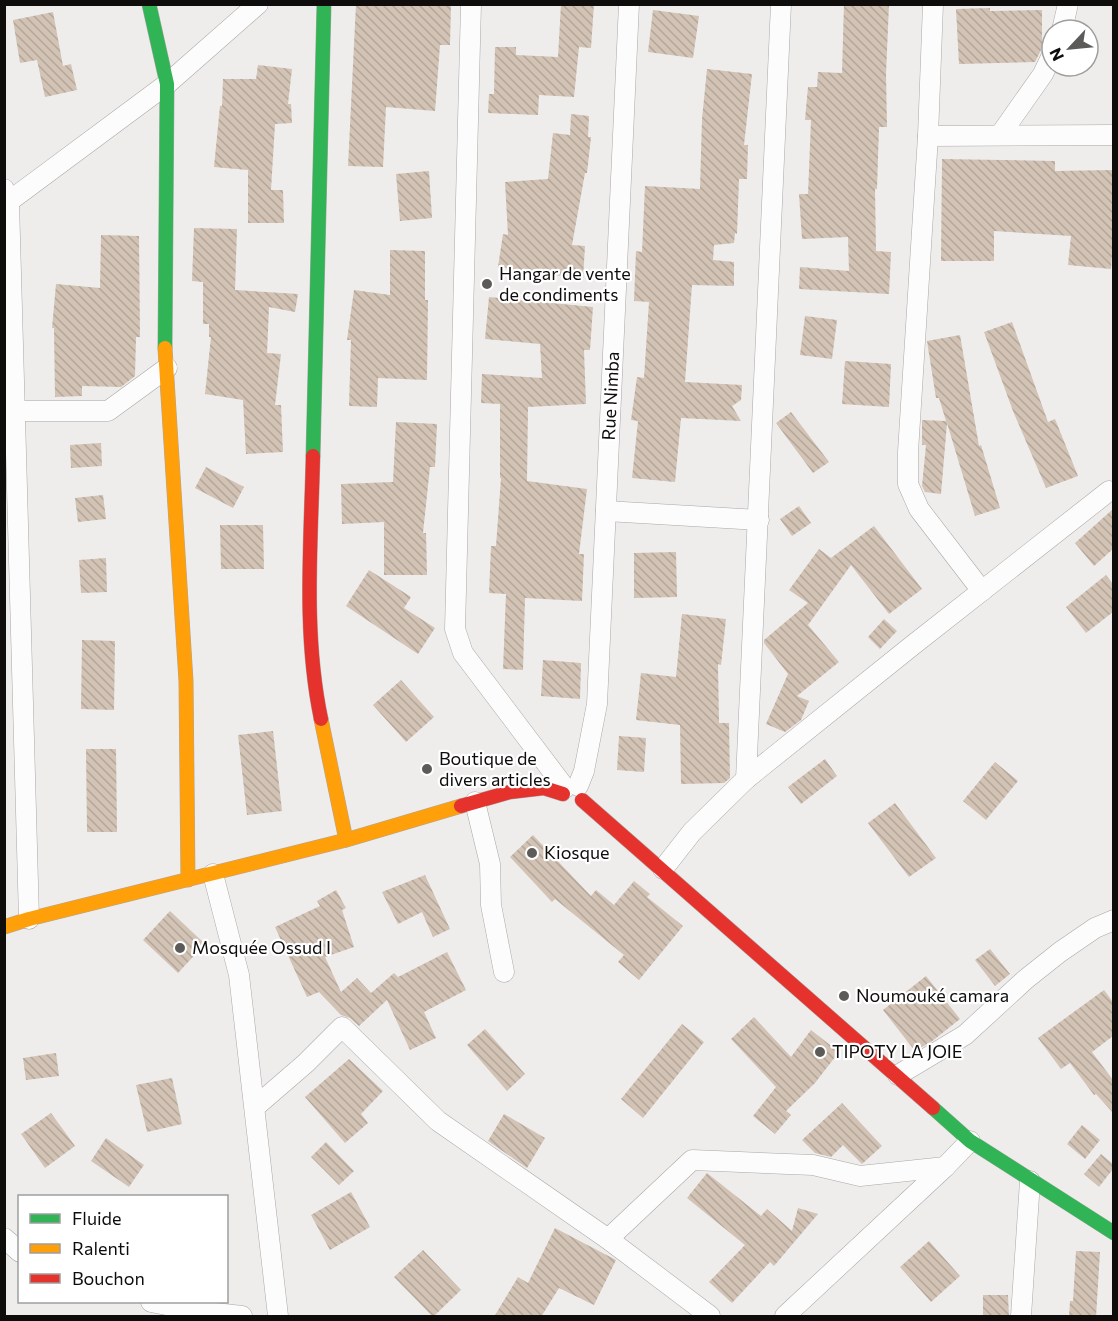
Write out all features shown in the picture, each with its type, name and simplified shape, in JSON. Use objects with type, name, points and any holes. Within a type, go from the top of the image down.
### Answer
[{"type":"street","points":[[149,4],[167,84],[165,334],[186,681],[188,880]]},
{"type":"street","points":[[29,919],[15,411],[6,199],[167,84],[258,4]]},
{"type":"street","points":[[324,4],[309,621],[315,692],[346,840]]},
{"type":"street","points":[[471,4],[455,629],[463,653],[572,792],[898,1075],[970,1141],[1113,1233]]},
{"type":"street","name":"Rue Nimba","points":[[572,792],[584,771],[597,704],[629,4]]},
{"type":"street","points":[[747,779],[781,4]]},
{"type":"street","points":[[933,4],[908,484],[918,509],[982,591]]},
{"type":"street","points":[[1000,135],[1040,77]]},
{"type":"street","points":[[927,136],[1113,135]]},
{"type":"street","points":[[15,411],[108,411],[166,368]]},
{"type":"street","points":[[663,869],[692,832],[747,779],[1110,491]]},
{"type":"street","points":[[606,511],[759,520]]},
{"type":"street","points":[[4,927],[346,840],[510,792],[544,789],[572,792]]},
{"type":"street","points":[[476,802],[490,864],[491,905],[504,972]]},
{"type":"street","points":[[213,874],[238,975],[278,1317]]},
{"type":"street","points":[[898,1075],[965,1035],[1026,979],[1060,952],[1095,928],[1113,920]]},
{"type":"street","points":[[255,1107],[342,1028],[438,1122],[608,1239],[710,1317]]},
{"type":"street","points":[[785,1317],[970,1141]]},
{"type":"street","points":[[608,1239],[692,1160],[813,1164],[860,1176],[945,1167]]},
{"type":"street","points":[[1021,1317],[1030,1181]]},
{"type":"street","points":[[4,1238],[18,1250]]},
{"type":"street","points":[[156,1303],[242,1317]]},
{"type":"building","points":[[356,4],[451,4],[450,45],[440,45],[435,111],[386,107],[383,167],[348,166]]},
{"type":"building","points":[[561,4],[594,4],[591,48],[579,47],[574,97],[539,95],[538,115],[488,113],[489,94],[494,94],[495,47],[516,47],[516,55],[558,57]]},
{"type":"building","points":[[844,4],[889,5],[886,74],[887,127],[879,127],[877,189],[875,189],[876,251],[891,252],[889,294],[799,289],[800,267],[849,271],[848,237],[802,239],[799,194],[808,194],[811,120],[805,120],[808,87],[817,87],[818,72],[842,73]]},
{"type":"building","points":[[956,9],[1042,10],[1040,52],[1035,62],[959,64]]},
{"type":"building","points":[[653,10],[699,16],[693,58],[648,52]]},
{"type":"building","points":[[53,12],[63,66],[71,64],[77,90],[45,97],[37,60],[20,63],[13,20]]},
{"type":"building","points":[[258,65],[292,69],[288,104],[291,104],[292,123],[275,124],[271,190],[283,190],[284,223],[248,223],[248,170],[214,167],[223,79],[256,79]]},
{"type":"building","points":[[707,69],[752,74],[744,145],[748,145],[747,179],[739,179],[737,234],[735,233],[734,243],[714,245],[713,260],[734,262],[734,286],[692,285],[685,382],[742,385],[741,400],[732,406],[741,421],[681,418],[675,482],[632,478],[638,421],[631,420],[637,377],[644,378],[649,302],[634,301],[636,251],[642,252],[645,186],[700,189],[702,119]]},
{"type":"building","points":[[571,114],[589,116],[588,137],[591,137],[587,173],[585,173],[572,245],[585,246],[583,279],[498,267],[503,234],[508,235],[505,182],[548,179],[553,133],[570,135]]},
{"type":"building","points":[[942,159],[1055,161],[1055,171],[1113,170],[1111,269],[1068,265],[1071,236],[994,231],[994,261],[941,261]]},
{"type":"building","points":[[429,171],[432,218],[400,221],[396,174]]},
{"type":"building","points":[[194,228],[237,229],[235,290],[298,294],[295,312],[269,307],[267,353],[281,354],[275,405],[281,405],[283,452],[246,454],[243,400],[205,394],[211,337],[209,337],[209,324],[203,324],[203,282],[192,281]]},
{"type":"building","points":[[101,235],[139,236],[140,337],[136,337],[135,376],[121,387],[82,386],[82,396],[55,397],[54,328],[52,328],[56,284],[100,288]]},
{"type":"building","points":[[390,250],[425,251],[425,300],[428,300],[427,380],[378,378],[377,407],[349,406],[351,340],[347,340],[354,290],[390,295]]},
{"type":"building","points":[[489,297],[593,307],[590,350],[584,350],[586,404],[528,407],[527,481],[587,489],[579,554],[584,554],[582,601],[525,598],[523,670],[503,669],[506,594],[489,593],[491,546],[496,546],[501,478],[500,404],[481,403],[482,374],[542,378],[540,344],[485,339]]},
{"type":"building","points":[[805,316],[837,320],[832,359],[800,355]]},
{"type":"building","points":[[1012,322],[1048,422],[1055,419],[1078,476],[1046,488],[1013,411],[984,332]]},
{"type":"building","points":[[960,335],[979,446],[981,445],[1000,508],[975,516],[947,423],[941,494],[925,492],[922,486],[926,445],[922,445],[922,420],[946,421],[939,398],[936,398],[927,341]]},
{"type":"building","points":[[845,361],[891,364],[889,407],[842,404]]},
{"type":"building","points":[[791,412],[829,462],[813,473],[776,423]]},
{"type":"building","points":[[396,422],[437,424],[435,467],[430,467],[423,533],[426,533],[427,575],[384,575],[384,522],[342,524],[341,484],[393,482]]},
{"type":"building","points":[[101,443],[102,466],[71,468],[70,445]]},
{"type":"building","points":[[206,467],[244,487],[233,508],[195,488]]},
{"type":"building","points":[[103,495],[106,519],[78,522],[75,498]]},
{"type":"building","points":[[799,506],[811,523],[792,536],[780,519]]},
{"type":"building","points":[[1113,509],[1113,549],[1094,566],[1075,543]]},
{"type":"building","points":[[220,525],[263,525],[264,569],[221,569]]},
{"type":"building","points":[[874,526],[922,589],[889,614],[851,565],[808,625],[839,662],[797,696],[809,701],[801,720],[785,732],[766,724],[788,674],[764,640],[808,603],[789,590],[819,549],[831,558]]},
{"type":"building","points":[[676,552],[677,597],[634,598],[634,553]]},
{"type":"building","points":[[106,558],[107,592],[81,593],[79,560]]},
{"type":"building","points":[[369,570],[411,597],[404,608],[435,628],[418,654],[346,606]]},
{"type":"building","points":[[1106,575],[1113,584],[1113,612],[1086,633],[1066,607]]},
{"type":"building","points":[[682,614],[726,619],[721,665],[718,664],[719,723],[729,723],[730,778],[724,783],[681,784],[680,725],[636,720],[641,673],[676,677]]},
{"type":"building","points":[[884,619],[897,631],[880,649],[868,637]]},
{"type":"building","points":[[82,640],[115,641],[114,710],[81,709]]},
{"type":"building","points":[[543,660],[581,663],[580,699],[541,696]]},
{"type":"building","points":[[401,680],[434,717],[406,742],[373,705]]},
{"type":"building","points":[[273,731],[282,811],[247,815],[238,735]]},
{"type":"building","points":[[619,736],[646,738],[644,772],[617,770]]},
{"type":"building","points":[[86,749],[116,749],[117,832],[87,832]]},
{"type":"building","points":[[825,759],[837,776],[801,804],[788,787]]},
{"type":"building","points":[[995,762],[1018,781],[986,820],[963,801]]},
{"type":"building","points":[[895,803],[936,858],[909,877],[868,823]]},
{"type":"building","points":[[533,835],[591,896],[596,890],[614,905],[634,881],[650,894],[647,897],[683,926],[639,980],[618,962],[624,955],[555,899],[552,902],[510,857]]},
{"type":"building","points":[[425,875],[450,929],[433,937],[422,912],[398,924],[382,892]]},
{"type":"building","points":[[336,890],[346,908],[342,910],[354,947],[325,957],[341,992],[357,978],[371,993],[394,973],[398,977],[447,952],[466,990],[424,1012],[436,1038],[410,1050],[387,1000],[359,1026],[350,1018],[341,1015],[319,992],[307,997],[275,927],[320,906],[317,901]]},
{"type":"building","points":[[170,911],[205,944],[178,973],[143,940]]},
{"type":"building","points":[[990,949],[1010,974],[995,986],[975,960]]},
{"type":"building","points":[[926,976],[960,1019],[931,1042],[915,1051],[883,1010]]},
{"type":"building","points":[[1104,990],[1113,1002],[1113,1036],[1092,1052],[1113,1080],[1113,1113],[1096,1094],[1094,1095],[1070,1063],[1061,1069],[1038,1038]]},
{"type":"building","points":[[754,1017],[791,1057],[811,1030],[839,1052],[815,1083],[786,1111],[791,1115],[775,1134],[753,1116],[776,1087],[731,1039]]},
{"type":"building","points":[[682,1024],[704,1042],[643,1118],[621,1099]]},
{"type":"building","points":[[485,1029],[525,1074],[507,1091],[467,1045]]},
{"type":"building","points":[[56,1053],[59,1076],[26,1080],[23,1058]]},
{"type":"building","points":[[349,1059],[383,1091],[361,1114],[368,1123],[345,1143],[305,1097]]},
{"type":"building","points":[[172,1078],[182,1124],[147,1132],[136,1085]]},
{"type":"building","points":[[842,1103],[882,1146],[862,1164],[843,1145],[831,1157],[815,1153],[802,1140]]},
{"type":"building","points":[[51,1113],[75,1146],[45,1168],[21,1134]]},
{"type":"building","points":[[504,1114],[545,1138],[527,1168],[488,1141]]},
{"type":"building","points":[[1082,1125],[1100,1140],[1085,1159],[1067,1144]]},
{"type":"building","points":[[106,1138],[144,1165],[129,1187],[91,1161]]},
{"type":"building","points":[[326,1142],[354,1171],[339,1185],[311,1157]]},
{"type":"building","points":[[1101,1154],[1113,1164],[1113,1169],[1099,1187],[1084,1174]]},
{"type":"building","points":[[707,1173],[761,1216],[767,1209],[792,1231],[798,1208],[818,1214],[774,1266],[770,1262],[732,1303],[709,1282],[745,1245],[687,1198]]},
{"type":"building","points":[[351,1192],[370,1227],[330,1250],[311,1215]]},
{"type":"building","points":[[555,1228],[616,1260],[594,1305],[559,1288],[541,1317],[494,1317],[518,1277],[528,1283]]},
{"type":"building","points":[[929,1241],[960,1276],[931,1302],[900,1267]]},
{"type":"building","points":[[423,1250],[461,1290],[433,1317],[394,1277]]},
{"type":"building","points":[[1076,1251],[1100,1252],[1096,1317],[1069,1317],[1070,1301],[1073,1301]]},
{"type":"building","points":[[983,1295],[1008,1295],[1009,1317],[983,1317]]},
{"type":"traffic: fast","points":[[149,4],[167,84],[165,348]]},
{"type":"traffic: fast","points":[[313,456],[324,4]]},
{"type":"traffic: fast","points":[[933,1108],[970,1141],[1114,1233]]},
{"type":"traffic: slow","points":[[165,348],[186,681],[188,880]]},
{"type":"traffic: slow","points":[[321,719],[346,840]]},
{"type":"traffic: slow","points":[[4,927],[346,840],[461,806]]},
{"type":"traffic: jam","points":[[313,456],[310,621],[315,687],[321,719]]},
{"type":"traffic: jam","points":[[461,806],[510,792],[544,788],[563,794]]},
{"type":"traffic: jam","points":[[582,800],[933,1108]]},
{"type":"place","name":"Hangar de vente de condiments","points":[[487,284]]},
{"type":"place","name":"Boutique de divers articles","points":[[427,769]]},
{"type":"place","name":"Kiosque","points":[[532,853]]},
{"type":"place","name":"Mosquée Ossud I","points":[[180,948]]},
{"type":"place","name":"Noumouké camara","points":[[844,996]]},
{"type":"place","name":"TIPOTY LA JOIE","points":[[820,1052]]}]
